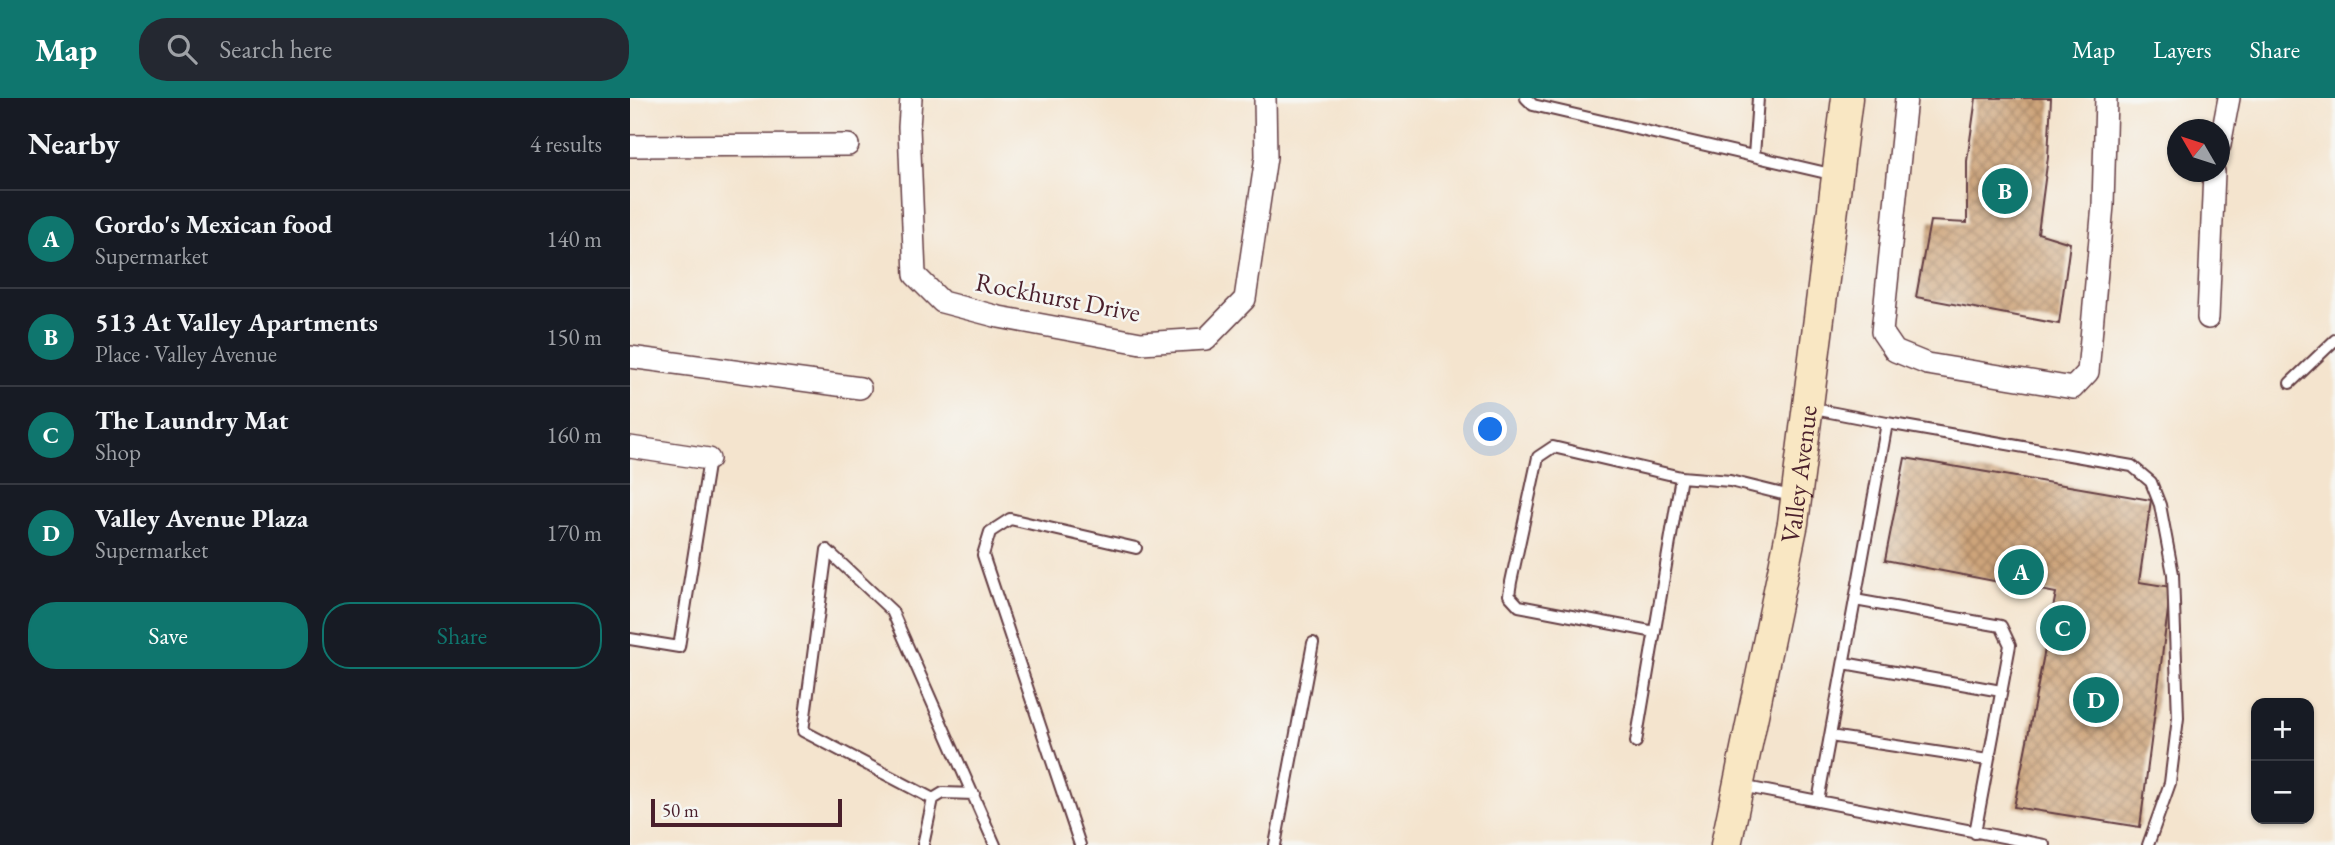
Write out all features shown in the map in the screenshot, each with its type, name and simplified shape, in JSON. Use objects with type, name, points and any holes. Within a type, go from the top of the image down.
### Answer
[{"type":"main road","name":"Valley Avenue","points":[[1726,845],[1741,786],[1797,498],[1847,98]]},
{"type":"street","name":"Rockhurst Drive","points":[[911,98],[909,127],[915,275],[942,302],[999,317],[1141,344],[1206,339],[1245,299],[1266,157],[1265,98]]},
{"type":"street","points":[[1906,98],[1882,332],[1895,351],[1927,363],[2073,388],[2088,372],[2103,205],[2106,98]]},
{"type":"street","points":[[2225,119],[2229,98]]},
{"type":"street","points":[[630,146],[848,145]]},
{"type":"street","points":[[2208,318],[2214,182]]},
{"type":"street","points":[[630,357],[860,388]]},
{"type":"street","points":[[630,447],[709,459]]},
{"type":"lane","points":[[1526,98],[1533,105],[1837,175]]},
{"type":"lane","points":[[1754,156],[1758,98]]},
{"type":"lane","points":[[2290,383],[2335,340]]},
{"type":"lane","points":[[1809,408],[2132,466],[2151,482],[2160,505],[2173,574],[2178,718],[2170,783],[2148,845]]},
{"type":"lane","points":[[1818,801],[1887,423]]},
{"type":"lane","points":[[1655,632],[1519,606],[1509,595],[1538,457],[1544,450],[1553,447],[1681,477],[1730,481],[1797,498]]},
{"type":"lane","points":[[630,639],[679,647],[709,459]]},
{"type":"lane","points":[[1636,742],[1681,477]]},
{"type":"lane","points":[[1080,845],[983,555],[990,532],[1010,519],[1136,548]]},
{"type":"lane","points":[[933,799],[803,730],[827,550],[892,611],[995,845]]},
{"type":"lane","points":[[1855,600],[2001,626],[2010,645],[1975,833]]},
{"type":"lane","points":[[1275,845],[1313,643]]},
{"type":"lane","points":[[1844,663],[2001,691]]},
{"type":"lane","points":[[1830,736],[1988,760]]},
{"type":"lane","points":[[1741,786],[2044,845]]},
{"type":"lane","points":[[923,845],[933,799],[943,793],[974,794]]},
{"type":"building","points":[[1976,98],[2051,98],[2048,157],[2038,233],[2070,243],[2059,324],[1916,297],[1930,221],[1967,223],[1967,161]]},
{"type":"building","points":[[1905,458],[2151,500],[2139,582],[2171,587],[2140,827],[2014,807],[2056,593],[1885,560]]},
{"type":"place","name":"513 At Valley Apartments","points":[[2005,191]]},
{"type":"place","name":"Gordo's Mexican food","points":[[2021,572]]},
{"type":"place","name":"The Laundry Mat","points":[[2063,628]]},
{"type":"place","name":"Valley Avenue Plaza","points":[[2096,700]]}]
